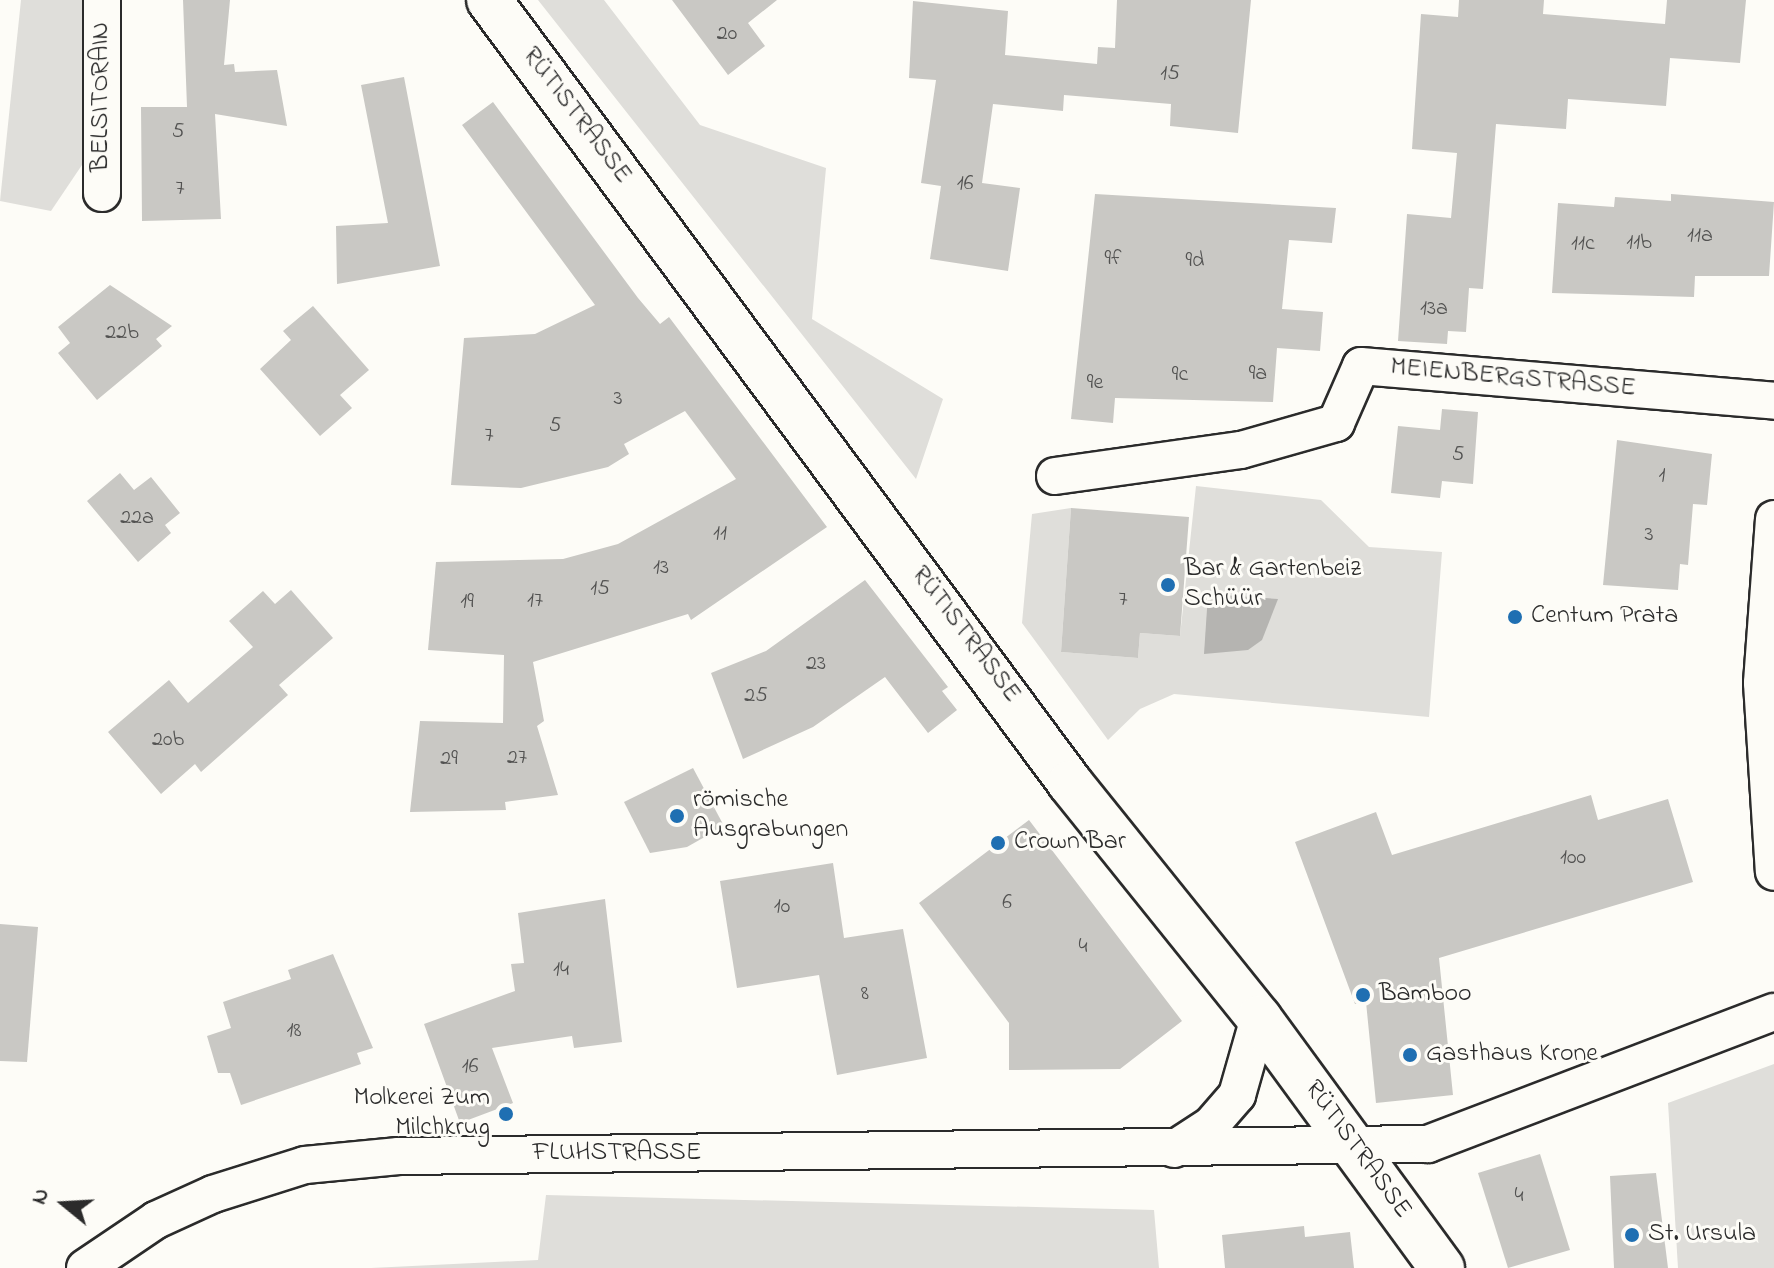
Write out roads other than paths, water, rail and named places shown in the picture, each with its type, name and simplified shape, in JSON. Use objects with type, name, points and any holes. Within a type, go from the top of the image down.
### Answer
[{"type":"main road","name":"RÜTISTRASSE","points":[[489,0],[1070,783],[1259,1018],[1442,1268]]},
{"type":"street","name":"BELSITORAIN","points":[[102,0],[102,193]]},
{"type":"street","name":"MEIENBERGSTRASSE","points":[[1055,476],[1241,450],[1336,423],[1361,366],[1774,401]]},
{"type":"street","points":[[1774,519],[1762,683],[1774,872]]},
{"type":"street","name":"FLUHSTRASSE","points":[[85,1268],[156,1220],[305,1165],[399,1156],[1428,1144],[1499,1122],[1774,1012]]},
{"type":"street","points":[[1174,1149],[1237,1095],[1259,1018]]},
{"type":"place","name":"Bar & Gartenbeiz Schüür","points":[[1168,585]]},
{"type":"place","name":"Centum Prata","points":[[1515,617]]},
{"type":"place","name":"römische Ausgrabungen","points":[[677,816]]},
{"type":"place","name":"Crown Bar","points":[[998,843]]},
{"type":"place","name":"Bamboo","points":[[1363,995]]},
{"type":"place","name":"Gasthaus Krone","points":[[1410,1055]]},
{"type":"place","name":"Molkerei Zum Milchkrug","points":[[506,1114]]},
{"type":"place","name":"St. Ursula","points":[[1632,1235]]}]
